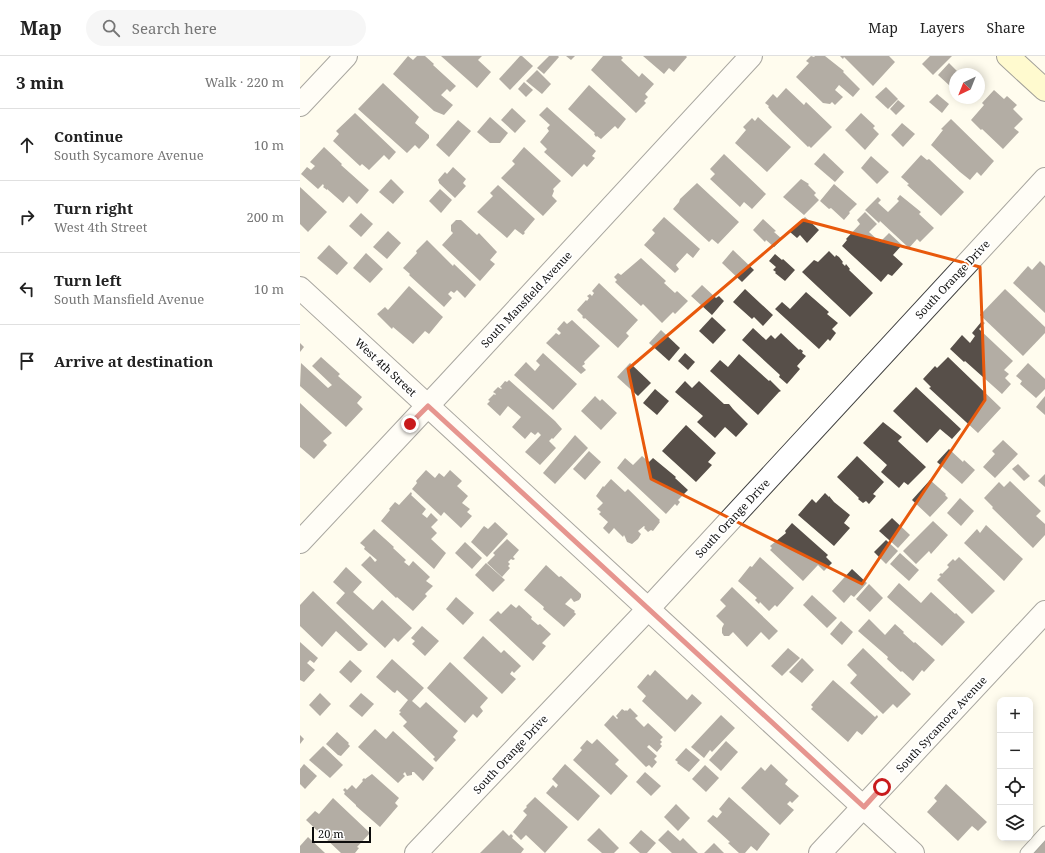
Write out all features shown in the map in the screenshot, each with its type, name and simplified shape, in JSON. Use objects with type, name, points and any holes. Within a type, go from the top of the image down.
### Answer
[{"type":"main road","points":[[1008,56],[1045,90]]},
{"type":"street","points":[[300,105],[346,56]]},
{"type":"street","name":"South Mansfield Avenue","points":[[300,542],[428,406],[751,56]]},
{"type":"street","name":"South Orange Drive","points":[[416,853],[649,608],[1045,179]]},
{"type":"street","name":"West 4th Street","points":[[300,288],[649,608],[913,853]]},
{"type":"street","name":"South Sycamore Avenue","points":[[820,853],[1045,612]]},
{"type":"lane","points":[[1026,853],[1045,832]]},
{"type":"highlighted area","points":[[803,220],[980,267],[985,400],[862,584],[651,479],[628,369]]},
{"type":"building","points":[[408,56],[413,60],[417,56],[425,56],[456,86],[450,92],[447,89],[441,95],[453,105],[444,115],[434,111],[393,74]]},
{"type":"building","points":[[441,56],[482,56],[478,60],[491,72],[477,88]]},
{"type":"building","points":[[520,56],[522,56],[533,66],[510,90],[499,79]]},
{"type":"building","points":[[549,56],[559,57],[544,74],[537,68]]},
{"type":"building","points":[[566,56],[575,56],[571,60]]},
{"type":"building","points":[[603,56],[621,56],[623,58],[621,60],[639,77],[642,73],[654,84],[645,94],[648,97],[644,101],[646,103],[636,113],[591,70]]},
{"type":"building","points":[[643,56],[687,57],[674,72],[669,68],[664,74]]},
{"type":"building","points":[[811,56],[825,56],[844,71],[843,72],[860,89],[853,97],[839,85],[835,90],[843,97],[835,105],[832,102],[830,104],[823,103],[796,77],[809,63],[806,61]]},
{"type":"building","points":[[840,56],[889,56],[895,62],[873,86],[844,57],[843,59]]},
{"type":"building","points":[[930,56],[952,56],[933,75],[922,64]]},
{"type":"building","points":[[949,63],[954,68],[949,68],[949,85],[938,75]]},
{"type":"building","points":[[537,70],[551,84],[542,94],[526,81]]},
{"type":"building","points":[[524,82],[533,90],[526,97],[518,89]]},
{"type":"building","points":[[383,83],[419,117],[415,123],[429,135],[429,138],[419,149],[415,145],[407,153],[358,109]]},
{"type":"building","points":[[589,85],[626,119],[618,129],[615,126],[601,139],[597,136],[596,137],[594,134],[595,133],[568,109]]},
{"type":"building","points":[[886,87],[898,99],[888,109],[875,97]]},
{"type":"building","points":[[786,88],[804,105],[806,102],[832,127],[811,148],[809,146],[808,147],[772,112],[768,107],[769,106],[765,103],[773,94],[777,98]]},
{"type":"building","points":[[994,90],[1004,99],[1007,96],[1017,105],[1013,109],[1023,119],[1014,128],[1019,132],[1003,149],[971,120],[984,105],[983,104],[985,104],[985,100]]},
{"type":"building","points":[[937,94],[949,104],[942,113],[929,102]]},
{"type":"building","points":[[898,100],[905,106],[896,115],[890,109]]},
{"type":"building","points":[[547,107],[596,151],[592,156],[595,158],[587,167],[584,164],[572,177],[544,152],[547,149],[540,142],[549,131],[547,128],[550,125],[539,115]]},
{"type":"building","points":[[512,108],[526,121],[515,133],[501,120]]},
{"type":"building","points":[[355,113],[396,152],[389,160],[384,155],[369,170],[362,164],[360,166],[333,141],[339,134],[336,131]]},
{"type":"building","points":[[861,113],[875,126],[873,128],[879,134],[865,150],[845,130]]},
{"type":"building","points":[[490,117],[508,133],[500,143],[490,143],[477,132]]},
{"type":"building","points":[[758,117],[791,147],[767,172],[735,143],[746,130],[743,127],[752,118],[755,121]]},
{"type":"building","points":[[951,119],[994,161],[981,176],[977,172],[970,180],[931,145],[943,130],[941,129]]},
{"type":"building","points":[[458,120],[471,131],[449,157],[436,145]]},
{"type":"building","points":[[902,123],[915,134],[903,147],[891,135]]},
{"type":"building","points":[[324,147],[342,164],[341,165],[369,190],[357,204],[349,196],[343,203],[323,187],[323,184],[318,189],[301,174],[307,167],[311,170],[315,166],[310,162]]},
{"type":"building","points":[[524,147],[561,181],[553,189],[554,191],[552,196],[557,201],[543,216],[501,178],[515,164],[512,161]]},
{"type":"building","points":[[824,153],[844,172],[835,182],[814,164]]},
{"type":"building","points":[[724,154],[766,194],[752,209],[744,202],[740,207],[710,179],[715,174],[710,169]]},
{"type":"building","points":[[921,155],[927,160],[929,159],[964,192],[941,216],[907,185],[909,184],[901,177]]},
{"type":"building","points":[[871,156],[889,172],[877,184],[861,168]]},
{"type":"building","points":[[453,167],[466,179],[463,183],[466,186],[455,198],[439,183],[438,180],[445,172],[447,174]]},
{"type":"building","points":[[391,179],[404,192],[393,204],[379,192]]},
{"type":"building","points":[[801,179],[809,184],[808,185],[816,193],[814,195],[819,200],[804,215],[783,197]]},
{"type":"building","points":[[697,183],[739,222],[718,244],[712,239],[709,242],[673,209],[680,199]]},
{"type":"building","points":[[834,184],[857,204],[844,220],[831,208],[829,209],[820,201]]},
{"type":"building","points":[[498,185],[535,219],[523,235],[515,229],[507,238],[477,212],[493,196],[490,193]]},
{"type":"building","points":[[300,187],[327,212],[308,232],[300,224]]},
{"type":"building","points":[[440,189],[452,200],[441,213],[429,201]]},
{"type":"building","points":[[900,195],[921,212],[919,214],[934,228],[920,242],[917,239],[909,248],[880,221],[879,223],[865,210],[878,197],[881,200],[878,203],[888,212],[899,201],[897,199]]},
{"type":"building","points":[[865,212],[877,224],[869,232],[880,242],[889,233],[902,245],[893,255],[903,264],[892,276],[888,274],[881,282],[842,246],[847,240],[846,239],[860,224],[857,220]]},
{"type":"building","points":[[361,213],[373,224],[361,237],[349,226]]},
{"type":"building","points":[[664,217],[700,249],[693,258],[687,253],[676,265],[679,269],[675,273],[644,245],[655,233],[652,230]]},
{"type":"building","points":[[805,217],[819,230],[807,243],[800,235],[797,238],[790,232]]},
{"type":"building","points":[[763,219],[782,239],[774,247],[766,240],[765,242],[753,230]]},
{"type":"building","points":[[456,220],[461,220],[477,235],[479,233],[497,252],[490,260],[495,264],[480,281],[442,245],[453,233],[451,231],[451,225]]},
{"type":"building","points":[[388,231],[401,243],[387,259],[373,247]]},
{"type":"building","points":[[427,240],[453,266],[454,264],[476,285],[465,298],[457,290],[454,293],[451,291],[448,294],[452,298],[444,307],[403,268]]},
{"type":"building","points":[[329,245],[348,263],[337,275],[317,258]]},
{"type":"building","points":[[733,250],[754,270],[742,282],[722,263]]},
{"type":"building","points":[[829,251],[835,257],[836,255],[839,257],[843,262],[842,263],[845,266],[846,264],[850,269],[849,270],[873,293],[850,317],[802,272],[814,260],[818,262]]},
{"type":"building","points":[[366,253],[383,269],[370,283],[353,268]]},
{"type":"building","points":[[775,254],[795,270],[785,281],[775,273],[776,272],[773,270],[776,267],[769,261]]},
{"type":"building","points":[[641,258],[666,281],[664,283],[675,293],[677,291],[688,301],[675,314],[673,312],[662,323],[643,304],[641,306],[615,282],[617,280],[614,277],[618,273],[621,275]]},
{"type":"building","points":[[1040,261],[1045,266],[1045,313],[1013,283],[1028,266],[1032,270]]},
{"type":"building","points":[[599,283],[638,320],[626,333],[629,336],[618,348],[585,318],[584,319],[577,310],[586,300],[587,301],[589,298],[587,296],[590,294],[592,296],[594,293],[592,291]]},
{"type":"building","points":[[702,285],[716,298],[719,296],[724,301],[712,315],[691,296]]},
{"type":"building","points":[[409,286],[443,317],[429,334],[425,331],[413,344],[393,327],[392,329],[377,314],[385,307],[388,310]]},
{"type":"building","points":[[745,289],[773,315],[763,326],[754,317],[752,319],[733,302]]},
{"type":"building","points":[[1005,289],[1045,327],[1045,333],[1023,356],[980,315]]},
{"type":"building","points":[[806,292],[829,312],[827,314],[838,323],[832,329],[836,333],[830,341],[828,339],[819,349],[775,309],[782,302],[790,309]]},
{"type":"building","points":[[712,317],[726,330],[713,344],[699,331]]},
{"type":"building","points":[[572,320],[600,346],[584,362],[585,364],[582,366],[586,370],[581,374],[546,343],[556,333],[559,335],[561,333],[557,329],[564,321],[567,324]]},
{"type":"building","points":[[982,321],[985,323],[979,329],[1013,361],[1004,370],[1009,374],[1005,378],[1011,384],[1002,394],[950,349],[962,335],[970,343],[975,336],[972,333]]},
{"type":"building","points":[[753,328],[766,340],[771,335],[775,339],[781,333],[799,350],[800,349],[803,351],[802,353],[806,356],[797,366],[800,369],[787,384],[779,377],[780,375],[742,340]]},
{"type":"building","points":[[661,330],[680,348],[669,361],[649,343]]},
{"type":"building","points":[[300,343],[304,347],[300,352]]},
{"type":"building","points":[[543,353],[577,384],[553,410],[514,375],[526,362],[535,371],[540,365],[536,361]]},
{"type":"building","points":[[685,353],[695,362],[688,370],[678,361]]},
{"type":"building","points":[[739,354],[781,391],[758,415],[710,371],[720,360],[728,367]]},
{"type":"building","points":[[321,357],[340,374],[338,376],[362,397],[357,403],[363,409],[346,427],[300,386],[301,363],[328,388],[332,385],[312,366]]},
{"type":"building","points":[[948,357],[1001,408],[978,433],[929,388],[931,387],[923,379],[935,366],[937,368]]},
{"type":"building","points":[[630,363],[651,383],[638,396],[617,377]]},
{"type":"building","points":[[1028,363],[1045,379],[1045,389],[1036,398],[1020,384],[1022,381],[1016,376]]},
{"type":"building","points":[[509,380],[562,429],[553,439],[552,438],[549,441],[556,448],[540,465],[525,452],[541,435],[538,432],[535,435],[531,432],[525,439],[512,427],[521,417],[508,406],[500,416],[487,404],[490,401],[488,400],[496,394],[493,392],[498,387],[501,389],[502,388],[500,387],[505,381],[507,382]]},
{"type":"building","points":[[685,381],[692,388],[699,381],[724,404],[729,404],[748,424],[736,437],[725,427],[715,438],[697,422],[703,416],[675,392]]},
{"type":"building","points":[[916,387],[961,429],[952,439],[940,429],[927,443],[893,411]]},
{"type":"building","points":[[655,389],[669,401],[657,415],[643,403]]},
{"type":"building","points":[[595,396],[600,401],[602,399],[617,413],[601,430],[581,411]]},
{"type":"building","points":[[1045,396],[1045,415],[1036,407]]},
{"type":"building","points":[[300,403],[332,433],[323,441],[327,445],[314,459],[300,447]]},
{"type":"building","points":[[883,422],[902,437],[898,441],[926,467],[908,485],[904,482],[899,488],[881,472],[887,465],[863,443]]},
{"type":"building","points":[[686,425],[716,453],[708,462],[712,465],[696,482],[662,451]]},
{"type":"building","points":[[575,435],[588,448],[555,484],[543,473]]},
{"type":"building","points":[[1003,440],[1018,454],[995,478],[983,467],[995,454],[992,451]]},
{"type":"building","points":[[949,449],[963,462],[964,460],[975,470],[962,484],[937,462]]},
{"type":"building","points":[[589,451],[601,462],[585,480],[573,469]]},
{"type":"building","points":[[642,456],[649,462],[653,458],[676,477],[675,478],[688,490],[678,500],[680,502],[677,506],[675,504],[666,514],[617,468],[625,458],[633,465]]},
{"type":"building","points":[[857,456],[884,482],[873,494],[876,496],[869,504],[866,501],[863,503],[858,499],[859,498],[837,477]]},
{"type":"building","points":[[1018,464],[1030,476],[1024,481],[1012,469]]},
{"type":"building","points":[[426,470],[435,478],[439,473],[444,477],[450,470],[462,481],[457,486],[468,496],[462,503],[470,509],[467,512],[472,516],[461,528],[444,512],[441,516],[412,489],[417,483],[416,481]]},
{"type":"building","points":[[1045,474],[1045,487],[1038,481]]},
{"type":"building","points":[[611,479],[625,492],[628,489],[660,520],[653,531],[651,530],[648,532],[644,526],[638,531],[641,534],[632,544],[627,542],[624,535],[623,537],[614,528],[609,534],[603,528],[608,522],[599,514],[601,512],[597,509],[603,503],[596,496],[603,486],[604,487]]},
{"type":"building","points":[[930,480],[946,494],[945,495],[948,498],[930,517],[912,500]]},
{"type":"building","points":[[1010,481],[1041,511],[1036,516],[1045,524],[1045,535],[1033,548],[992,508],[993,507],[984,498],[999,482],[1004,487]]},
{"type":"building","points":[[411,492],[411,495],[426,509],[422,514],[427,518],[431,513],[438,520],[431,527],[437,533],[431,539],[446,553],[434,569],[381,521],[395,502],[399,505]]},
{"type":"building","points":[[825,493],[850,515],[844,523],[850,528],[834,546],[798,515],[812,499],[816,503]]},
{"type":"building","points":[[960,498],[974,511],[961,526],[947,513]]},
{"type":"building","points":[[892,518],[910,535],[898,548],[879,531]]},
{"type":"building","points":[[933,521],[948,535],[931,554],[929,551],[916,564],[903,551]]},
{"type":"building","points":[[495,522],[508,534],[487,557],[471,542],[484,526],[488,529]]},
{"type":"building","points":[[792,523],[828,555],[826,557],[832,563],[824,571],[818,565],[803,581],[770,550],[772,548],[770,546],[786,533],[785,531]]},
{"type":"building","points":[[986,525],[1023,559],[1004,581],[964,543],[977,529],[980,533]]},
{"type":"building","points":[[374,529],[406,560],[404,562],[409,566],[413,561],[430,577],[426,581],[433,586],[425,594],[427,596],[413,611],[397,597],[396,598],[361,565],[370,556],[375,562],[377,560],[364,549],[365,547],[360,543]]},
{"type":"building","points":[[507,539],[519,550],[513,557],[515,559],[511,559],[508,562],[510,564],[508,566],[510,568],[502,577],[487,563],[495,555],[493,553]]},
{"type":"building","points":[[886,540],[898,551],[886,564],[874,552]]},
{"type":"building","points":[[465,542],[482,558],[472,569],[455,553]]},
{"type":"building","points":[[900,553],[919,570],[909,581],[890,564]]},
{"type":"building","points":[[760,557],[794,588],[777,607],[775,605],[769,611],[760,602],[759,604],[755,600],[757,598],[738,581],[750,566],[752,567]]},
{"type":"building","points":[[959,557],[995,591],[972,614],[937,580],[941,576],[939,575],[949,567],[947,565],[953,559],[955,561]]},
{"type":"building","points":[[486,563],[505,580],[493,592],[475,575]]},
{"type":"building","points":[[546,565],[581,594],[579,600],[574,602],[571,598],[565,604],[575,611],[574,612],[576,614],[564,627],[524,590]]},
{"type":"building","points":[[346,567],[362,582],[353,592],[373,610],[382,600],[412,628],[398,642],[394,638],[385,648],[336,603],[345,593],[333,582]]},
{"type":"building","points":[[852,569],[867,583],[854,597],[851,595],[844,603],[832,591]]},
{"type":"building","points":[[899,583],[921,603],[931,592],[965,622],[942,646],[887,597]]},
{"type":"building","points":[[869,584],[883,598],[870,612],[856,599]]},
{"type":"building","points":[[732,587],[778,631],[769,640],[761,632],[747,647],[733,632],[729,636],[724,636],[722,633],[722,628],[724,624],[716,616],[726,606],[720,600]]},
{"type":"building","points":[[313,591],[368,644],[361,651],[358,651],[336,631],[322,647],[300,626],[300,605]]},
{"type":"building","points":[[812,595],[837,618],[827,628],[803,605]]},
{"type":"building","points":[[456,597],[474,613],[463,625],[446,609]]},
{"type":"building","points":[[511,604],[516,608],[519,605],[532,617],[531,619],[538,625],[540,624],[551,634],[542,643],[546,646],[533,661],[489,620],[498,611],[501,614]]},
{"type":"building","points":[[869,619],[885,635],[895,624],[914,643],[915,642],[935,660],[924,672],[922,670],[913,681],[902,671],[901,672],[887,659],[888,657],[858,631]]},
{"type":"building","points":[[841,621],[853,632],[842,645],[830,634]]},
{"type":"building","points":[[422,626],[439,641],[425,656],[412,644],[415,641],[411,638]]},
{"type":"building","points":[[483,636],[501,653],[504,650],[521,666],[514,673],[512,671],[510,674],[516,679],[502,694],[463,658]]},
{"type":"building","points":[[300,642],[318,658],[314,663],[310,660],[307,663],[315,670],[304,682],[300,680]]},
{"type":"building","points":[[788,648],[800,658],[782,676],[771,666]]},
{"type":"building","points":[[863,648],[911,694],[897,708],[893,704],[883,714],[850,683],[857,675],[847,665]]},
{"type":"building","points":[[802,658],[814,670],[802,683],[789,672]]},
{"type":"building","points":[[392,659],[424,688],[412,701],[420,708],[426,702],[458,731],[453,737],[456,740],[436,762],[433,759],[435,757],[403,726],[407,722],[399,714],[401,712],[399,711],[408,700],[397,690],[395,693],[393,692],[376,677]]},
{"type":"building","points":[[350,660],[362,671],[351,683],[339,672]]},
{"type":"building","points":[[450,662],[488,698],[480,707],[483,711],[477,718],[473,714],[465,723],[427,688]]},
{"type":"building","points":[[655,670],[687,700],[692,694],[702,703],[675,732],[642,701],[646,696],[637,687],[648,674],[650,676]]},
{"type":"building","points":[[833,680],[875,717],[877,715],[878,717],[862,735],[857,731],[848,742],[811,709],[813,707],[811,705]]},
{"type":"building","points":[[320,693],[331,704],[320,716],[309,705]]},
{"type":"building","points":[[361,693],[374,704],[362,717],[349,706]]},
{"type":"building","points":[[630,708],[638,716],[635,718],[644,727],[648,723],[663,737],[660,740],[662,742],[660,744],[662,746],[657,752],[649,745],[647,747],[657,756],[654,759],[657,762],[652,768],[649,765],[646,767],[604,725],[613,715],[617,719],[618,718],[616,716],[622,709],[627,711]]},
{"type":"building","points":[[721,715],[735,728],[712,752],[710,750],[704,758],[691,747]]},
{"type":"building","points":[[375,729],[386,739],[393,731],[434,768],[423,781],[414,772],[412,772],[412,775],[407,776],[405,772],[403,774],[405,776],[398,783],[358,747]]},
{"type":"building","points":[[337,732],[349,743],[348,744],[350,746],[341,756],[326,744]]},
{"type":"building","points":[[300,735],[304,739],[300,744]]},
{"type":"building","points":[[597,739],[619,760],[615,764],[628,776],[611,795],[573,760],[582,750],[580,748],[587,740],[592,744]]},
{"type":"building","points":[[726,741],[738,752],[721,771],[709,760]]},
{"type":"building","points":[[323,746],[343,765],[330,778],[309,760]]},
{"type":"building","points":[[686,748],[700,760],[689,772],[675,760]]},
{"type":"building","points":[[304,764],[317,776],[305,789],[300,784],[300,769]]},
{"type":"building","points":[[565,764],[600,796],[578,821],[546,793],[553,785],[556,788],[558,785],[552,779]]},
{"type":"building","points":[[771,764],[788,780],[785,784],[799,796],[792,803],[790,801],[787,804],[794,810],[780,825],[741,788],[761,767],[765,771]]},
{"type":"building","points":[[705,765],[719,778],[706,792],[692,779]]},
{"type":"building","points":[[645,772],[661,786],[651,796],[636,782]]},
{"type":"building","points":[[372,774],[399,798],[395,803],[398,806],[380,827],[344,794],[345,792],[343,790],[345,788],[347,790],[352,785],[356,789],[364,778],[365,779]]},
{"type":"building","points":[[946,784],[987,822],[978,831],[972,826],[958,841],[927,812],[937,801],[934,798]]},
{"type":"building","points":[[535,797],[568,827],[545,853],[526,835],[521,840],[513,832],[527,815],[523,811],[527,807],[526,806]]},
{"type":"building","points":[[729,797],[770,834],[757,851],[751,846],[745,853],[739,853],[728,843],[730,842],[707,821],[713,815],[717,818],[722,812],[719,809]]},
{"type":"building","points":[[333,798],[370,833],[357,847],[359,848],[355,853],[341,853],[306,820],[315,811],[319,814]]},
{"type":"building","points":[[676,804],[690,818],[678,831],[664,817]]},
{"type":"building","points":[[599,828],[619,848],[614,853],[602,853],[587,840]]},
{"type":"building","points":[[503,830],[509,836],[511,834],[513,836],[512,838],[524,849],[521,853],[480,853]]},
{"type":"building","points":[[641,830],[656,843],[647,853],[640,853],[629,843]]},
{"type":"building","points":[[668,830],[680,841],[683,838],[698,853],[672,853],[658,840]]},
{"type":"building","points":[[308,837],[325,853],[300,853],[300,846]]},
{"type":"building","points":[[1045,841],[1045,853],[1033,853]]},
{"type":"building","points":[[714,843],[724,853],[704,853]]},
{"type":"route","points":[[410,424],[428,406],[864,807],[882,787]]}]
